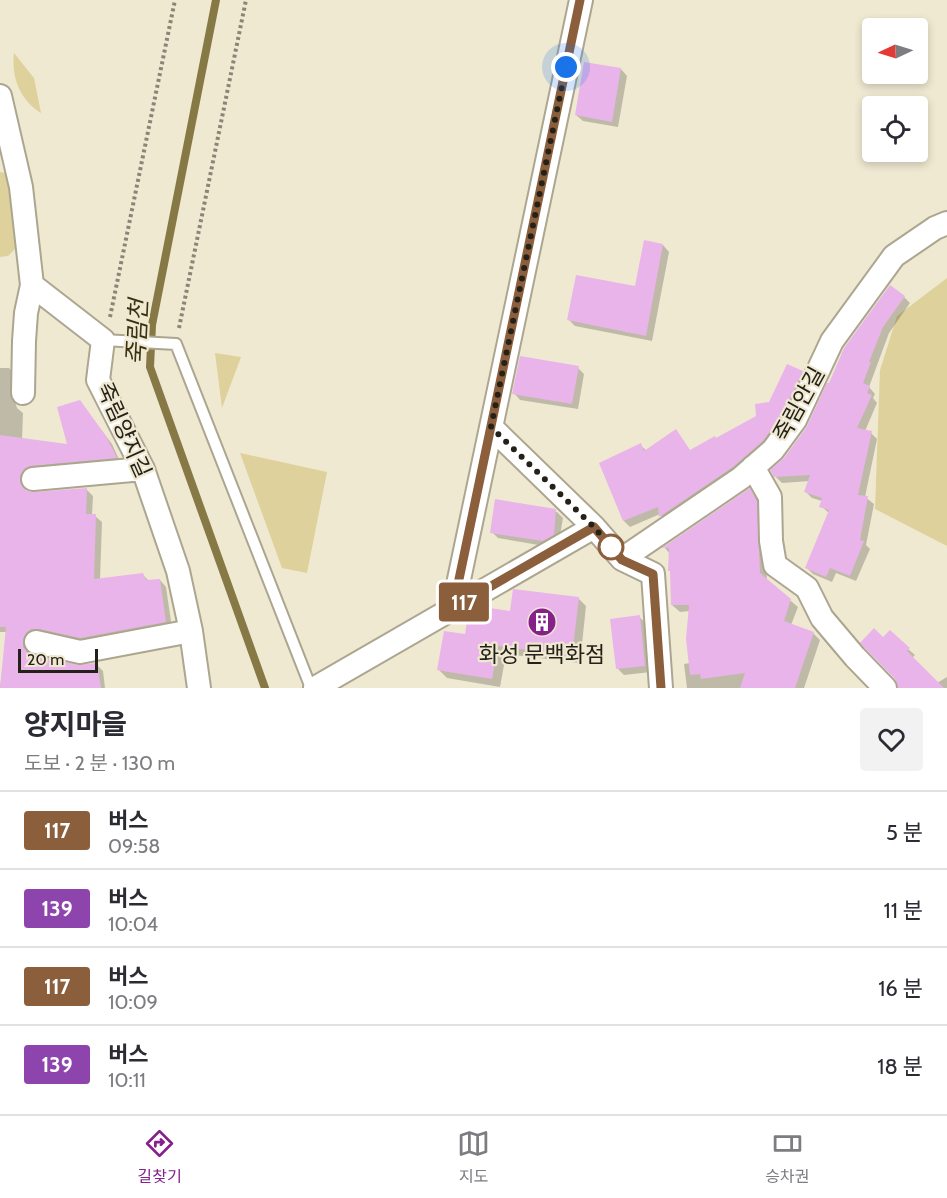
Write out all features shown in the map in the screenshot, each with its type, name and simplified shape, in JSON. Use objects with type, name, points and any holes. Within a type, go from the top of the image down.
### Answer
[{"type":"street","points":[[453,608],[580,0]]},
{"type":"street","points":[[0,96],[7,149],[21,187],[32,285],[25,332],[23,393]]},
{"type":"street","name":"죽림안길","points":[[622,560],[741,478],[773,450],[795,420],[832,341],[894,256],[935,228],[947,223]]},
{"type":"street","points":[[32,285],[111,341]]},
{"type":"street","name":"죽림양지길","points":[[111,341],[98,380],[142,469],[178,571],[191,631],[199,688]]},
{"type":"street","points":[[491,427],[594,527],[622,560],[653,574],[661,688]]},
{"type":"street","points":[[753,467],[770,497],[771,541],[775,566],[807,588],[822,618],[885,688]]},
{"type":"street","points":[[33,479],[142,469]]},
{"type":"street","points":[[313,688],[594,527]]},
{"type":"street","points":[[36,642],[80,652],[191,631]]},
{"type":"lane","points":[[111,341],[170,343],[313,688]]},
{"type":"path","points":[[111,341],[112,309],[175,0]]},
{"type":"path","points":[[170,343],[246,0]]},
{"type":"shaded area","points":[[14,53],[34,78],[41,113],[28,102],[18,87],[14,71]]},
{"type":"shaded area","points":[[0,172],[6,173],[20,219],[18,246],[8,256],[0,257]]},
{"type":"shaded area","points":[[947,278],[947,546],[875,509],[880,370],[897,316]]},
{"type":"shaded area","points":[[215,353],[241,357],[222,408]]},
{"type":"shaded area","points":[[240,453],[327,472],[307,573],[282,568]]},
{"type":"building","points":[[584,62],[621,68],[612,122],[575,115]]},
{"type":"building","points":[[644,240],[663,244],[646,336],[567,320],[576,275],[635,286]]},
{"type":"building","points":[[890,285],[905,296],[883,327],[869,362],[871,362],[863,383],[870,386],[867,393],[872,395],[857,428],[872,431],[858,495],[868,496],[860,540],[864,541],[850,576],[830,568],[826,577],[805,568],[829,510],[819,507],[822,498],[804,492],[810,475],[774,477],[770,470],[784,458],[806,428],[844,348]]},
{"type":"building","points":[[520,356],[579,366],[572,404],[512,394]]},
{"type":"building","points":[[787,364],[803,371],[783,413],[763,441],[733,467],[659,517],[658,507],[623,521],[599,463],[641,443],[644,451],[676,429],[690,450],[715,436],[716,438],[756,416],[755,404],[769,402]]},
{"type":"building","points":[[80,400],[106,436],[117,458],[31,466],[25,468],[20,481],[27,491],[34,492],[87,488],[86,514],[96,514],[94,579],[143,573],[146,580],[160,579],[166,622],[80,638],[31,629],[23,640],[23,647],[27,652],[77,665],[97,663],[101,688],[0,688],[6,627],[0,627],[0,435],[67,444],[57,407]]},
{"type":"building","points":[[750,488],[757,501],[760,573],[791,599],[784,621],[814,632],[795,688],[740,688],[745,673],[701,679],[700,674],[690,675],[686,639],[689,605],[671,605],[670,571],[668,571],[669,548],[662,548]]},
{"type":"building","points":[[495,499],[556,509],[554,535],[543,541],[490,533]]},
{"type":"building","points":[[513,589],[579,597],[572,656],[498,646],[492,679],[437,670],[444,631],[465,634],[468,615],[481,615],[483,607],[510,611]]},
{"type":"building","points":[[640,615],[645,666],[616,669],[610,619]]},
{"type":"building","points":[[874,628],[883,637],[890,630],[910,648],[907,651],[944,688],[898,688],[895,679],[860,643]]},
{"type":"waterway","name":"죽림천","points":[[216,0],[152,325],[150,367],[265,688]]},
{"type":"bus line","name":"117","points":[[580,0],[453,608],[594,527],[622,560],[653,574],[661,688]]},
{"type":"place","name":"화성 문백화점","points":[[542,622]]},
{"type":"route","points":[[566,67],[491,427],[594,527],[611,547]]}]
